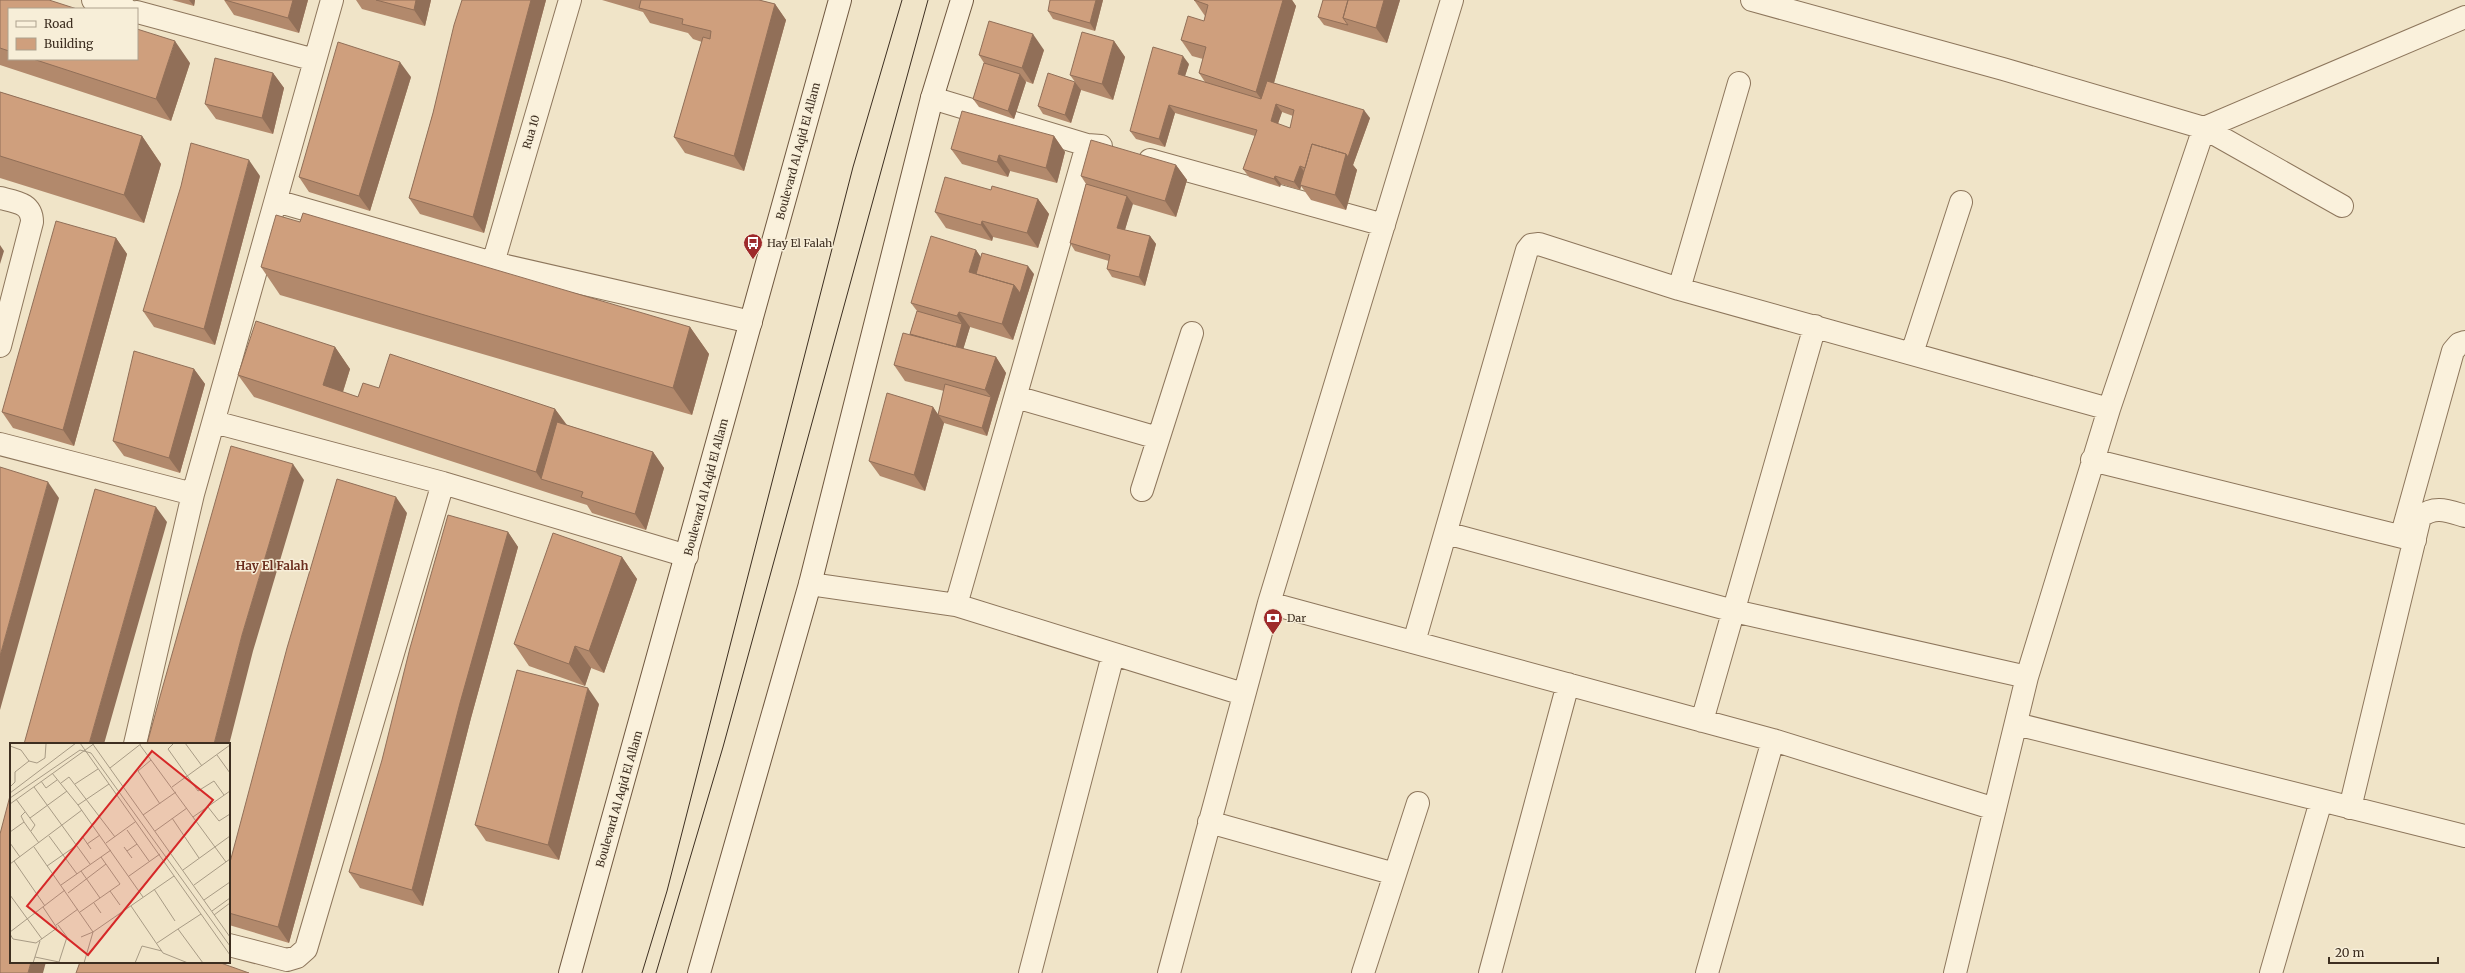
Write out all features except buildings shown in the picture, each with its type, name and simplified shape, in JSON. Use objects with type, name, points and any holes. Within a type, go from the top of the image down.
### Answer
[{"type":"street","points":[[136,743],[194,494],[332,0]]},
{"type":"street","name":"Rua 10","points":[[493,263],[570,0]]},
{"type":"street","name":"Boulevard Al Aqid El Allam","points":[[570,973],[687,556],[840,0]]},
{"type":"street","points":[[700,973],[810,584],[932,98],[962,0]]},
{"type":"street","points":[[1169,973],[1243,694],[1269,603],[1452,0]]},
{"type":"street","points":[[1752,0],[2003,69],[2204,128],[2342,206]]},
{"type":"street","points":[[101,1],[123,8]]},
{"type":"street","points":[[138,12],[315,60]]},
{"type":"street","points":[[1954,973],[2027,677],[2108,409],[2204,128],[2465,17]]},
{"type":"street","points":[[1679,289],[1739,83]]},
{"type":"street","points":[[932,98],[1087,145],[1125,153],[1384,225]]},
{"type":"street","points":[[956,605],[1087,145]]},
{"type":"street","points":[[0,198],[27,207],[30,211],[32,222],[0,346]]},
{"type":"street","points":[[276,201],[493,263],[751,322]]},
{"type":"street","points":[[1912,353],[1961,202]]},
{"type":"street","points":[[1414,642],[1528,248],[1531,244],[1539,244],[1679,289],[2108,409]]},
{"type":"street","points":[[1702,721],[1815,326]]},
{"type":"street","points":[[1142,490],[1192,333]]},
{"type":"street","points":[[2350,808],[2408,538],[2453,352],[2459,344],[2465,342]]},
{"type":"street","points":[[1016,397],[1158,438]]},
{"type":"street","points":[[214,422],[442,483],[687,556]]},
{"type":"street","points":[[0,444],[194,494]]},
{"type":"street","points":[[2092,460],[2408,538]]},
{"type":"street","points":[[230,945],[287,960],[297,958],[306,949],[442,483]]},
{"type":"street","points":[[2408,538],[2420,517],[2428,510],[2442,509],[2465,516]]},
{"type":"street","points":[[1446,533],[1734,611],[2027,677]]},
{"type":"street","points":[[810,584],[956,605],[1113,655],[1243,694]]},
{"type":"street","points":[[1269,603],[1773,740],[1995,809]]},
{"type":"street","points":[[1030,973],[1113,655]]},
{"type":"street","points":[[1497,971],[1568,684]]},
{"type":"street","points":[[2016,724],[2465,836]]},
{"type":"street","points":[[1706,973],[1773,740]]},
{"type":"street","points":[[2271,973],[2321,801]]},
{"type":"street","points":[[1363,973],[1418,803]]},
{"type":"street","points":[[1209,822],[1395,874]]},
{"type":"tram line","points":[[642,973],[667,891],[853,167],[902,0]]},
{"type":"tram line","points":[[656,973],[723,747],[928,0]]},
{"type":"place","name":"Hay El Falah","points":[[753,260]]},
{"type":"place","name":"Dar","points":[[1273,635]]},
{"type":"district","name":"Hay El Falah","points":[[272,566]]}]
